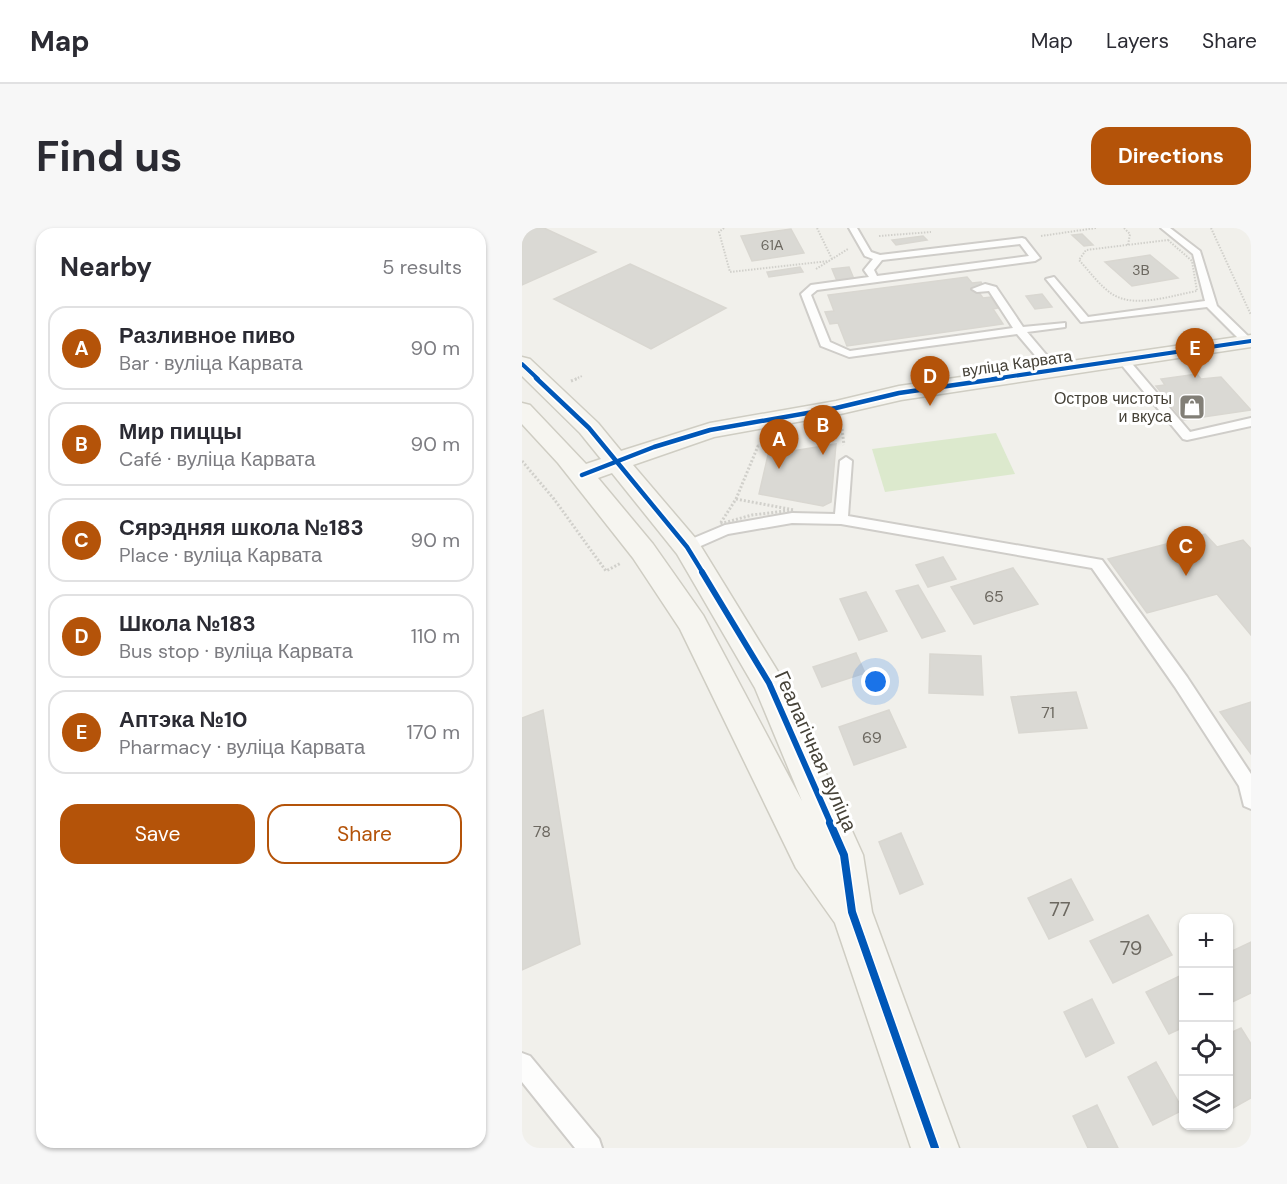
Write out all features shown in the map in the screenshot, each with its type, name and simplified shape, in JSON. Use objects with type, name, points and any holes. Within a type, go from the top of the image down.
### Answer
[{"type":"street","name":"вуліца Карвата","points":[[575,466],[611,452],[669,442],[727,426],[865,404],[899,393],[1249,342]]},
{"type":"street","name":"Геалагічная вуліца","points":[[522,364],[550,389],[611,452],[687,547],[769,683],[844,855],[852,912],[935,1148]]},
{"type":"street","name":"Геалагічная вуліца","points":[[522,410],[575,466],[643,551],[692,623],[810,855],[852,912]]},
{"type":"lane","points":[[853,228],[868,254],[879,258],[1022,242]]},
{"type":"lane","points":[[1010,228],[1035,258],[814,287],[806,294],[825,344],[849,354],[1061,325]]},
{"type":"lane","points":[[1165,228],[1197,253],[1212,307],[1249,342]]},
{"type":"lane","points":[[874,278],[869,270],[879,258]]},
{"type":"lane","points":[[1051,279],[1086,320],[1211,303]]},
{"type":"lane","points":[[977,289],[985,287],[993,289],[1020,330],[1054,371]]},
{"type":"lane","points":[[994,312],[1003,310],[1009,312]]},
{"type":"lane","points":[[1124,361],[1186,436],[1251,422]]},
{"type":"lane","points":[[842,519],[846,461]]},
{"type":"lane","points":[[687,547],[725,530],[792,518],[842,519],[1097,564],[1181,682],[1250,789]]},
{"type":"lane","points":[[522,1064],[590,1148]]},
{"type":"path","points":[[724,228],[719,232],[730,272],[831,260]]},
{"type":"path","points":[[817,228],[831,260]]},
{"type":"path","points":[[1037,237],[1096,228]]},
{"type":"path","points":[[1124,228],[1130,234],[1128,245]]},
{"type":"path","points":[[1211,228],[1251,315]]},
{"type":"path","points":[[815,270],[849,249],[864,247],[876,236],[935,232]]},
{"type":"path","points":[[1168,240],[1192,261],[1197,291],[1136,300],[1122,298],[1113,295],[1079,260],[1086,250],[1128,245],[1168,240]]},
{"type":"path","points":[[841,419],[846,461]]},
{"type":"path","points":[[811,437],[842,431]]},
{"type":"path","points":[[736,499],[758,446],[768,444]]},
{"type":"path","points":[[522,461],[554,499],[606,571]]},
{"type":"green space","points":[[996,433],[1015,474],[885,492],[872,449]]},
{"type":"building","points":[[522,228],[544,228],[596,252],[522,285]]},
{"type":"building","points":[[791,229],[804,253],[752,261],[741,236]]},
{"type":"building","points":[[1082,234],[1093,245],[1084,246],[1072,235]]},
{"type":"building","points":[[923,236],[927,240],[896,245],[892,240]]},
{"type":"building","points":[[1150,255],[1178,278],[1132,286],[1105,262]]},
{"type":"building","points":[[630,264],[726,308],[651,349],[554,299]]},
{"type":"building","points":[[800,267],[803,272],[769,277],[767,272]]},
{"type":"building","points":[[849,267],[854,279],[837,281],[832,269]]},
{"type":"building","points":[[967,277],[972,283],[981,282],[983,286],[975,287],[983,298],[991,297],[998,308],[993,309],[1003,324],[847,346],[838,323],[830,324],[825,312],[834,311],[828,295]]},
{"type":"building","points":[[1042,294],[1052,307],[1035,309],[1026,296]]},
{"type":"building","points":[[1197,374],[1201,379],[1221,377],[1251,410],[1183,420],[1156,386],[1165,385],[1161,379]]},
{"type":"building","points":[[836,444],[831,502],[823,506],[759,494],[768,455]]},
{"type":"building","points":[[1205,534],[1217,547],[1243,540],[1251,549],[1251,635],[1217,594],[1147,613],[1108,559]]},
{"type":"building","points":[[943,557],[956,579],[928,587],[916,565]]},
{"type":"building","points":[[1013,568],[1038,604],[974,624],[951,587]]},
{"type":"building","points":[[918,585],[945,631],[922,638],[896,591]]},
{"type":"building","points":[[866,592],[887,631],[859,640],[840,599]]},
{"type":"building","points":[[856,653],[865,673],[822,687],[813,667]]},
{"type":"building","points":[[930,654],[981,656],[983,695],[929,693]]},
{"type":"building","points":[[1076,692],[1087,728],[1019,733],[1011,697]]},
{"type":"building","points":[[1251,702],[1251,754],[1220,712]]},
{"type":"building","points":[[543,710],[580,944],[522,970],[522,718]]},
{"type":"building","points":[[889,710],[906,747],[854,765],[839,727]]},
{"type":"building","points":[[901,833],[923,884],[900,894],[879,842]]},
{"type":"building","points":[[1071,879],[1093,920],[1049,939],[1028,898]]},
{"type":"building","points":[[1148,915],[1172,955],[1113,983],[1090,941]]},
{"type":"building","points":[[1251,942],[1251,993],[1233,1002],[1233,968],[1233,951]]},
{"type":"building","points":[[1179,976],[1179,1029],[1169,1034],[1146,992]]},
{"type":"building","points":[[1092,999],[1114,1043],[1086,1057],[1064,1012]]},
{"type":"building","points":[[1241,1028],[1251,1044],[1251,1098],[1233,1108],[1233,1076],[1233,1032]]},
{"type":"building","points":[[1156,1062],[1179,1103],[1179,1112],[1153,1125],[1128,1077]]},
{"type":"building","points":[[1097,1105],[1118,1148],[1088,1148],[1073,1116]]},
{"type":"cycle path","points":[[582,475],[673,441],[729,426],[836,408],[899,393],[1251,341]]},
{"type":"cycle path","points":[[522,364],[589,428],[687,547],[769,683],[844,855],[852,912],[935,1148]]},
{"type":"place","name":"Аптэка №10","points":[[1195,378]]},
{"type":"place","name":"Школа №183","points":[[930,406]]},
{"type":"place","name":"Остров чистоты и вкуса","points":[[1192,407]]},
{"type":"place","name":"Мир пиццы","points":[[823,455]]},
{"type":"place","name":"Разливное пиво","points":[[779,469]]},
{"type":"place","name":"Сярэдняя школа №183","points":[[1186,576]]}]
